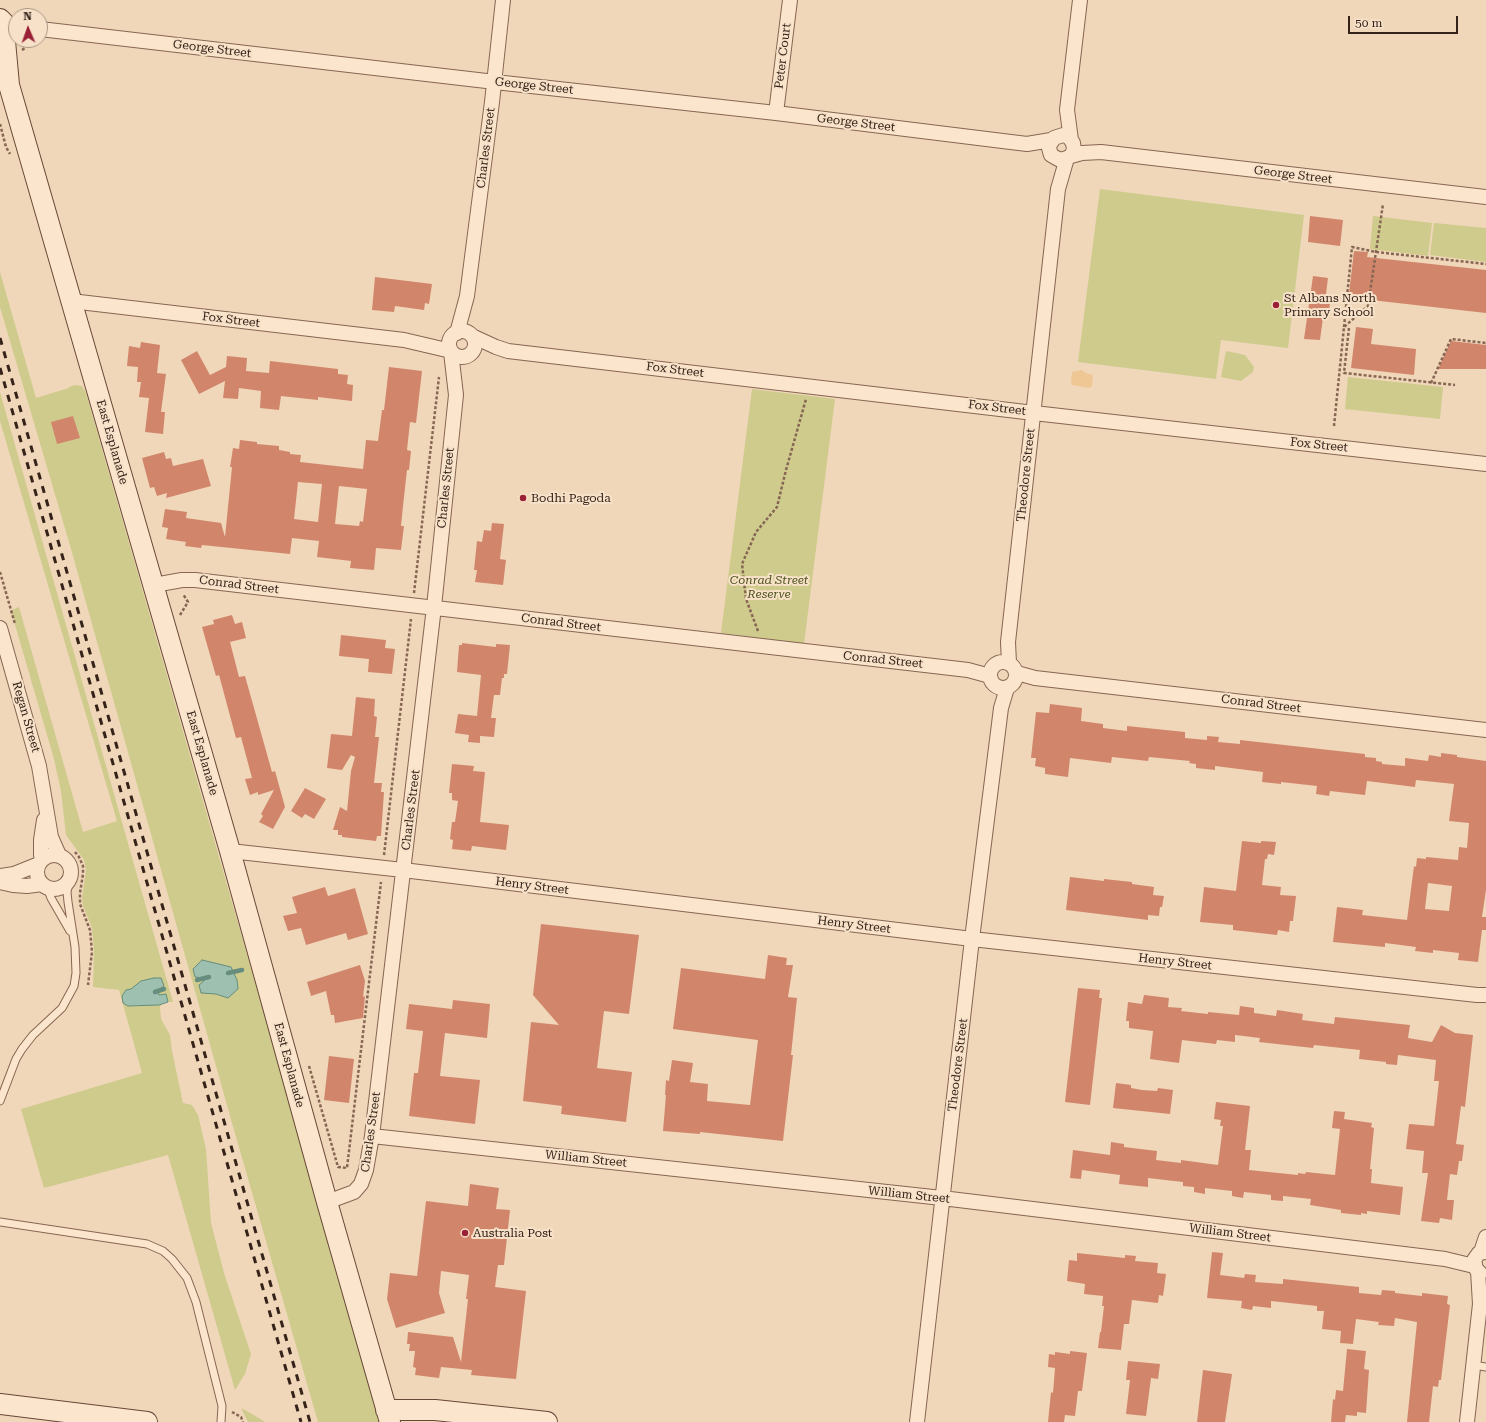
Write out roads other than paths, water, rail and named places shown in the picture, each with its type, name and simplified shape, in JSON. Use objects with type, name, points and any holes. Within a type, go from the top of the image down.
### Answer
[{"type":"street","name":"Charles Street","points":[[455,334],[467,296],[495,82],[503,0]]},
{"type":"street","name":"Peter Court","points":[[776,113],[790,0]]},
{"type":"street","name":"Theodore Street","points":[[917,1422],[972,939],[1001,708],[1003,675],[1008,642],[1062,148],[1080,0]]},
{"type":"street","name":"George Street","points":[[48,31],[776,113],[1062,148],[1082,153],[1100,152],[1486,197]]},
{"type":"street","name":"East Esplanade","points":[[8,44],[5,78],[154,585],[388,1416]]},
{"type":"street","name":"Charles Street","points":[[467,296],[472,335]]},
{"type":"street","name":"Fox Street","points":[[71,301],[390,338],[451,351]]},
{"type":"street","points":[[464,331],[472,335],[476,343],[475,348],[469,356],[459,357],[451,351],[449,342],[455,334],[464,331]]},
{"type":"street","name":"Fox Street","points":[[390,338],[423,339],[455,334]]},
{"type":"street","name":"Fox Street","points":[[472,335],[496,347],[508,350],[1034,413],[1486,464]]},
{"type":"street","name":"Fox Street","points":[[469,356],[508,350]]},
{"type":"street","name":"Charles Street","points":[[327,1202],[354,1192],[361,1184],[366,1170],[372,1136],[434,607],[456,395],[451,351]]},
{"type":"street","name":"Charles Street","points":[[456,395],[469,356]]},
{"type":"street","name":"Conrad Street","points":[[154,585],[174,581],[195,580],[1486,730]]},
{"type":"street","name":"Regan Street","points":[[0,628],[39,766],[51,837],[59,855],[62,857]]},
{"type":"street","name":"Regan Street","points":[[40,862],[45,808]]},
{"type":"street","name":"Henry Street","points":[[230,851],[404,870],[972,939],[1483,996]]},
{"type":"street","points":[[0,876],[14,874],[52,855],[62,857],[69,864],[71,873],[70,878],[63,886],[52,889],[44,886],[13,886],[0,882]]},
{"type":"street","points":[[40,862],[37,874],[44,886]]},
{"type":"street","name":"William Street","points":[[372,1136],[942,1198],[1480,1262]]},
{"type":"street","points":[[1467,1422],[1480,1366],[1482,1311],[1480,1262],[1486,1237]]},
{"type":"street","points":[[1482,1311],[1486,1286]]},
{"type":"street","points":[[0,1404],[147,1422]]},
{"type":"street","points":[[388,1416],[435,1410],[547,1422]]},
{"type":"lane","points":[[0,1101],[16,1059],[22,1049],[33,1035],[55,1017],[69,997],[74,986],[76,973],[75,947],[68,902],[70,878]]},
{"type":"lane","points":[[44,886],[73,936]]},
{"type":"lane","points":[[0,1222],[147,1244],[163,1251],[172,1259],[187,1278],[196,1302],[222,1406],[221,1422]]},
{"type":"waterway","points":[[228,973],[242,970]]},
{"type":"waterway","points":[[197,980],[209,977]]},
{"type":"waterway","points":[[155,992],[164,989]]},
{"type":"railway","points":[[0,338],[310,1422]]},
{"type":"railway","points":[[0,368],[301,1422]]},
{"type":"place","name":"St Albans North Primary School","points":[[1276,305]]},
{"type":"place","name":"Bodhi Pagoda","points":[[523,498]]},
{"type":"place","name":"Australia Post","points":[[465,1233]]},
{"type":"park label","name":"Conrad Street Reserve","points":[[769,587]]}]
